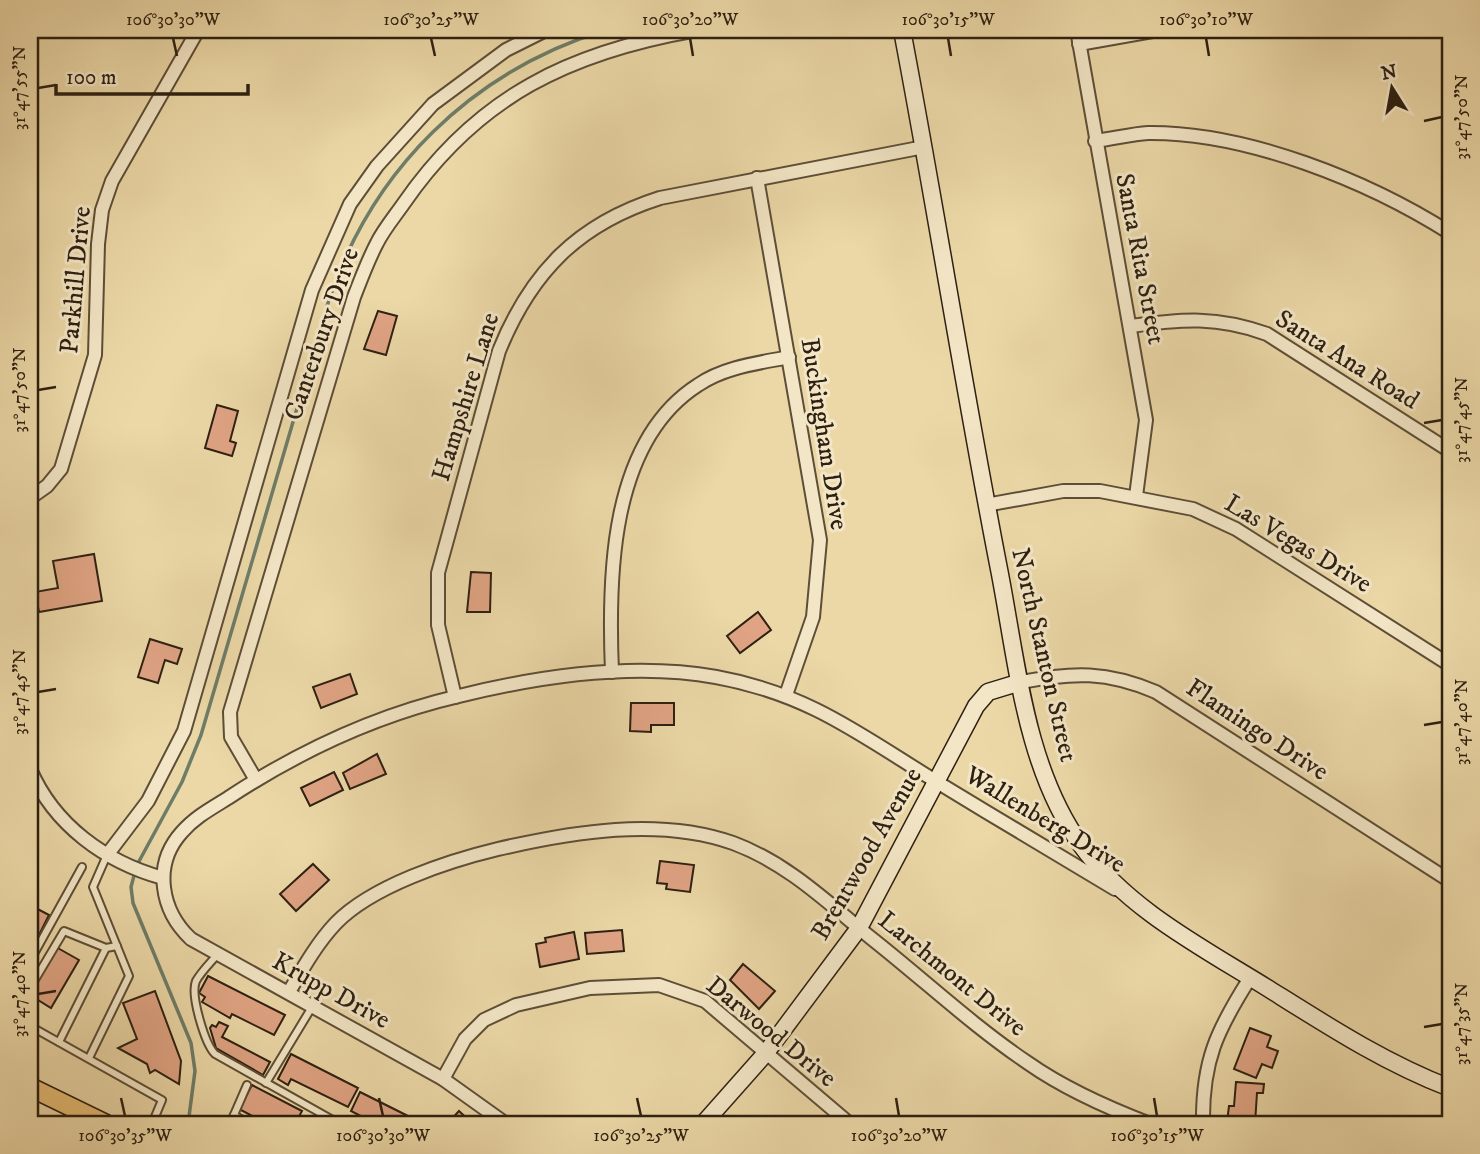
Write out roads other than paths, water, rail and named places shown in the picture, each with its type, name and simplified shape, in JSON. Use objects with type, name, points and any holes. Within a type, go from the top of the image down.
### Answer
[{"type":"main road","points":[[30,1087],[107,1124]]},
{"type":"street","name":"Parkhill Drive","points":[[30,498],[47,486],[61,469],[95,355],[98,244],[102,210],[112,181],[198,30]]},
{"type":"street","name":"Canterbury Drive","points":[[107,855],[148,801],[184,731],[312,290],[350,204],[377,166],[433,104],[497,56],[546,30]]},
{"type":"street","name":"Canterbury Drive","points":[[256,780],[231,737],[230,712],[354,297],[377,242],[430,165],[461,134],[496,106],[575,62],[643,39],[697,30]]},
{"type":"street","name":"North Stanton Street","points":[[902,30],[986,505],[1021,682],[1039,759],[1066,822],[1101,870],[1130,898],[1339,1034],[1450,1088]]},
{"type":"street","name":"Santa Rita Street","points":[[1077,30],[1146,420],[1136,496]]},
{"type":"street","points":[[1079,44],[1158,30]]},
{"type":"street","points":[[1095,141],[1145,133],[1178,134],[1274,154],[1361,187],[1450,233]]},
{"type":"street","name":"Hampshire Lane","points":[[455,697],[438,625],[438,573],[499,351],[523,299],[561,253],[623,210],[660,198],[924,147]]},
{"type":"street","name":"Buckingham Drive","points":[[757,178],[820,540],[813,617],[786,695]]},
{"type":"street","name":"Santa Ana Road","points":[[1131,326],[1205,318],[1237,323],[1267,334],[1450,451]]},
{"type":"street","points":[[612,672],[610,590],[613,553],[634,470],[650,432],[671,406],[699,384],[730,370],[789,357]]},
{"type":"street","name":"Las Vegas Drive","points":[[986,505],[1063,491],[1100,491],[1193,509],[1236,528],[1450,665]]},
{"type":"street","name":"Wallenberg Drive","points":[[163,878],[170,848],[180,833],[195,819],[256,780],[370,724],[455,697],[552,678],[612,672],[712,676],[786,695],[834,716],[936,782],[1130,898]]},
{"type":"street","name":"Flamingo Drive","points":[[1021,682],[1058,675],[1092,673],[1134,682],[1156,692],[1450,881]]},
{"type":"street","name":"Brentwood Avenue","points":[[703,1124],[765,1054],[859,928],[981,698],[988,692],[1021,682]]},
{"type":"street","points":[[30,769],[53,812],[75,833],[107,855],[145,873],[163,878]]},
{"type":"street","name":"Larchmont Drive","points":[[289,992],[317,946],[338,921],[368,899],[434,869],[476,854],[561,836],[640,830],[682,831],[731,843],[799,877],[1027,1063],[1071,1089],[1150,1124]]},
{"type":"street","name":"Krupp Drive","points":[[163,878],[171,917],[191,939],[443,1079],[506,1124]]},
{"type":"street","points":[[1203,1124],[1205,1074],[1213,1042],[1250,978]]},
{"type":"street","name":"Darwood Drive","points":[[443,1079],[465,1040],[484,1020],[516,1005],[551,995],[631,985],[659,985],[705,1001],[850,1124]]},
{"type":"lane","points":[[89,1058],[129,976],[93,887],[107,855]]},
{"type":"lane","points":[[30,961],[82,867]]},
{"type":"lane","points":[[30,988],[64,931],[71,931],[106,948],[117,946]]},
{"type":"lane","points":[[59,1042],[106,948]]},
{"type":"lane","points":[[217,955],[196,982],[194,995],[208,1047],[340,1124]]},
{"type":"lane","points":[[266,1083],[312,1006]]},
{"type":"lane","points":[[30,1026],[162,1100],[152,1124]]},
{"type":"lane","points":[[230,1124],[247,1085]]},
{"type":"lane","points":[[234,1115],[250,1124]]},
{"type":"waterway","points":[[137,865],[182,782],[201,735],[328,303],[347,255],[371,210],[400,169],[433,132],[470,99],[512,71],[557,48],[606,30]]},
{"type":"waterway","points":[[135,872],[131,887],[133,903],[191,1043],[195,1071],[188,1124]]}]
